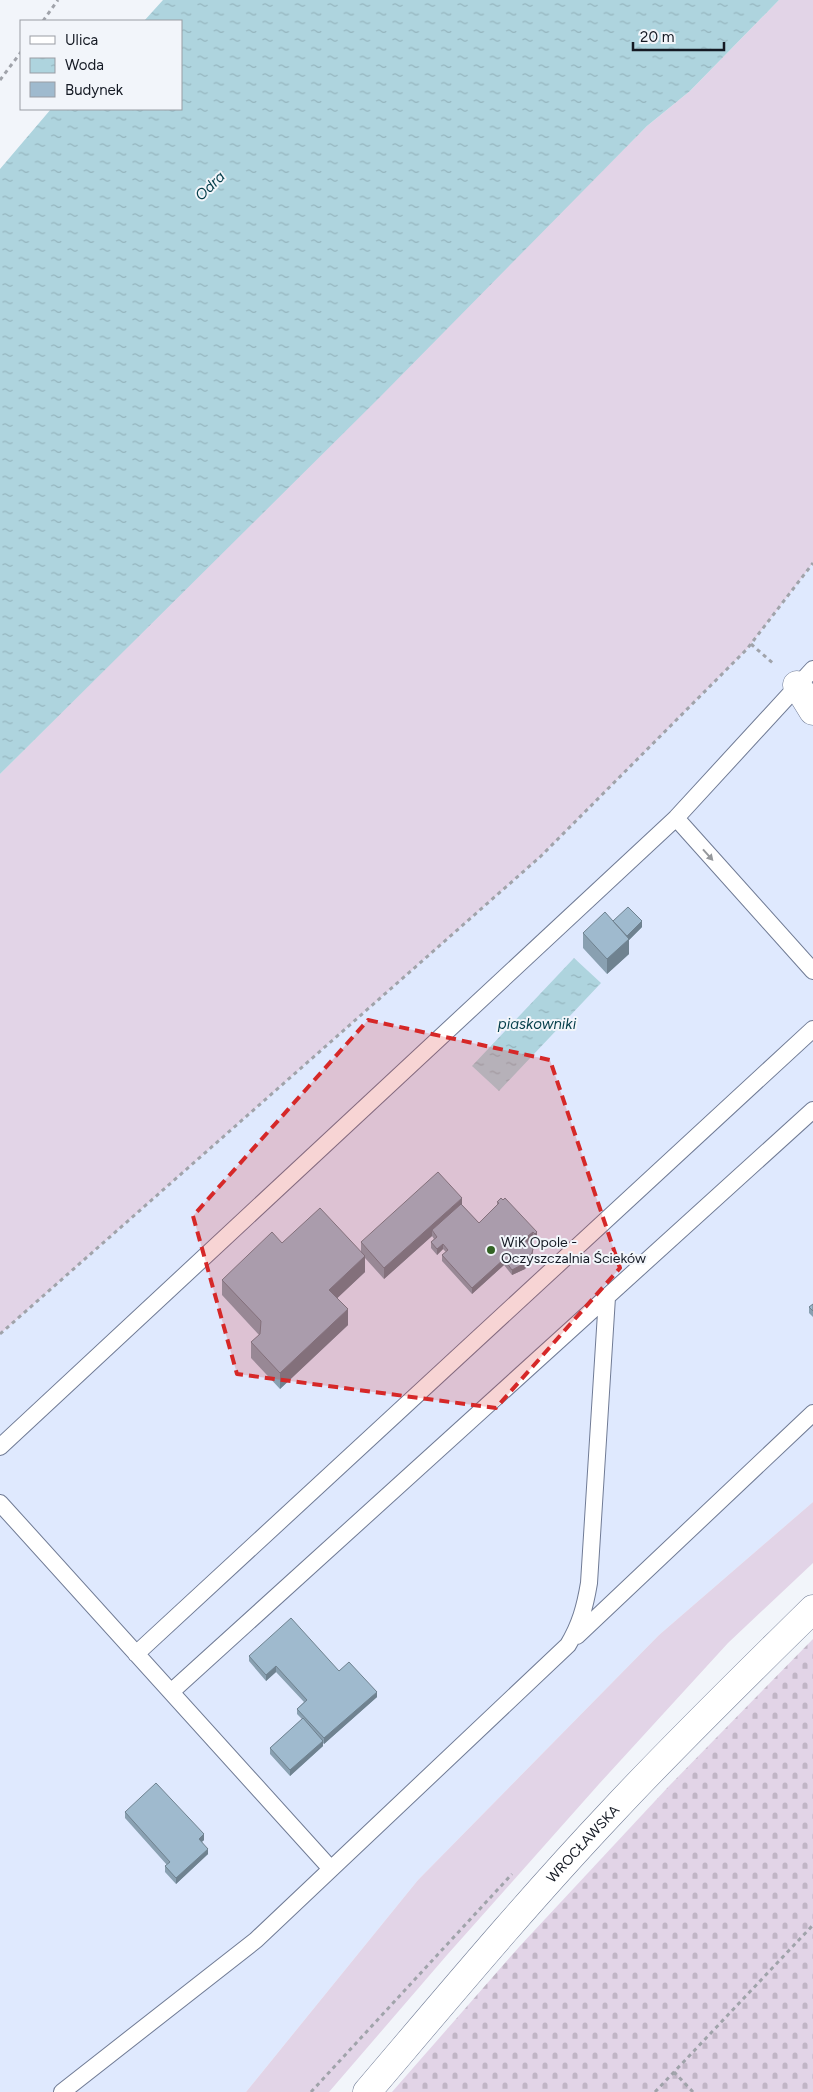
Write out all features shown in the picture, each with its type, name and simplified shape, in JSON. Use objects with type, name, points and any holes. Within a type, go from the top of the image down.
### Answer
[{"type":"main road","points":[[805,677],[813,711]]},
{"type":"main road","name":"WROCŁAWSKA","points":[[367,2092],[508,1927],[611,1813],[720,1700],[813,1609]]},
{"type":"lane","points":[[0,1447],[676,818],[805,677]]},
{"type":"lane","points":[[676,818],[813,971]]},
{"type":"lane","points":[[136,1654],[813,1029]]},
{"type":"lane","points":[[171,1692],[813,1110]]},
{"type":"lane","points":[[568,1645],[579,1626],[589,1584],[606,1297]]},
{"type":"lane","points":[[62,2092],[256,1940],[813,1413]]},
{"type":"lane","points":[[0,1503],[331,1869]]},
{"type":"path","points":[[44,20],[58,0]]},
{"type":"path","points":[[0,80],[20,53]]},
{"type":"path","points":[[0,1334],[541,856],[747,649],[813,563]]},
{"type":"path","points":[[655,2092],[813,1925]]},
{"type":"path","points":[[674,2072],[693,2092]]},
{"type":"highlighted area","points":[[368,1020],[550,1060],[620,1268],[496,1408],[237,1374],[193,1216]]},
{"type":"shaded area","points":[[813,563],[813,1502],[659,1635],[418,1880],[246,2092],[0,2092],[0,1334],[541,856],[747,649]]},
{"type":"green space","points":[[779,0],[813,0],[813,563],[747,649],[541,856],[0,1334],[0,774],[647,126],[690,91]]},
{"type":"green space","points":[[813,1502],[813,1563],[728,1643],[447,1955],[329,2092],[246,2092],[418,1880],[659,1635]]},
{"type":"green space","points":[[813,1639],[813,2092],[392,2092],[519,1947],[669,1786]]},
{"type":"water","name":"Odra","points":[[163,0],[779,0],[690,91],[647,126],[379,398],[0,774],[0,169],[50,110],[182,110],[182,20],[145,20]]},
{"type":"water","name":"piaskowniki","points":[[574,958],[601,983],[499,1091],[472,1066]]},
{"type":"building","points":[[628,907],[642,921],[627,936],[613,921]]},
{"type":"building","points":[[605,912],[629,939],[607,959],[583,933]]},
{"type":"building","points":[[438,1172],[462,1198],[384,1268],[361,1242]]},
{"type":"building","name":"WiK Opole - Oczyszczalnia Ścieków","points":[[501,1198],[503,1200],[505,1198],[537,1232],[535,1234],[533,1232],[524,1239],[533,1249],[532,1253],[525,1263],[512,1270],[504,1259],[472,1288],[442,1255],[448,1250],[443,1244],[437,1249],[431,1242],[437,1237],[432,1230],[461,1204],[479,1223],[499,1203],[497,1202]]},
{"type":"building","points":[[320,1208],[365,1256],[329,1290],[348,1309],[280,1373],[251,1342],[260,1334],[261,1321],[222,1280],[272,1232],[282,1243]]},
{"type":"building","points":[[291,1618],[339,1671],[349,1662],[377,1692],[324,1738],[297,1709],[307,1700],[276,1666],[266,1675],[249,1656]]},
{"type":"building","points":[[303,1718],[323,1741],[290,1770],[270,1748]]},
{"type":"building","points":[[156,1783],[204,1834],[199,1839],[208,1849],[176,1878],[165,1866],[170,1862],[125,1812]]},
{"type":"place","name":"WiK Opole - Oczyszczalnia Ścieków","points":[[491,1250]]}]
